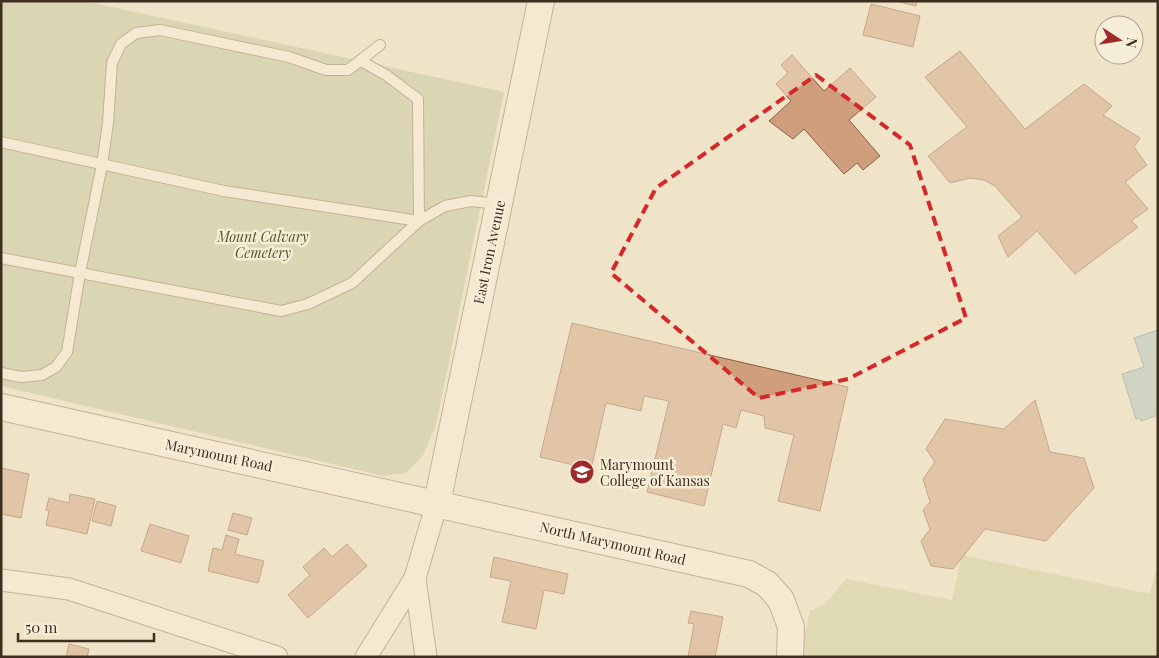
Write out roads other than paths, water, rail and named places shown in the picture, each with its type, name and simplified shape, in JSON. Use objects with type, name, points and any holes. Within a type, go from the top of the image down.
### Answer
[{"type":"street","name":"East Iron Avenue","points":[[436,503],[541,1]]},
{"type":"street","name":"Marymount Road","points":[[1,406],[436,503]]},
{"type":"street","points":[[366,657],[415,578],[436,503]]},
{"type":"street","name":"North Marymount Road","points":[[436,503],[749,574],[767,584],[781,600],[791,628],[790,657]]},
{"type":"street","points":[[415,578],[426,657]]},
{"type":"street","points":[[1,580],[69,589],[277,657]]},
{"type":"lane","points":[[1,373],[21,377],[42,375],[56,367],[67,352],[80,273],[102,165],[108,123],[112,63],[121,44],[136,33],[160,30],[289,57],[326,70],[348,70],[380,45]]},
{"type":"lane","points":[[361,61],[386,75],[418,99],[419,221]]},
{"type":"lane","points":[[1,142],[224,191],[419,221]]},
{"type":"lane","points":[[1,258],[281,311],[308,304],[352,283],[419,221],[445,206],[471,201],[499,204]]},
{"type":"water","points":[[1158,330],[1158,415],[1141,421],[1140,418],[1136,419],[1122,374],[1144,367],[1134,338]]},
{"type":"place","name":"Marymount College of Kansas","points":[[582,472]]},
{"type":"park label","name":"Mount Calvary Cemetery","points":[[263,244]]}]
